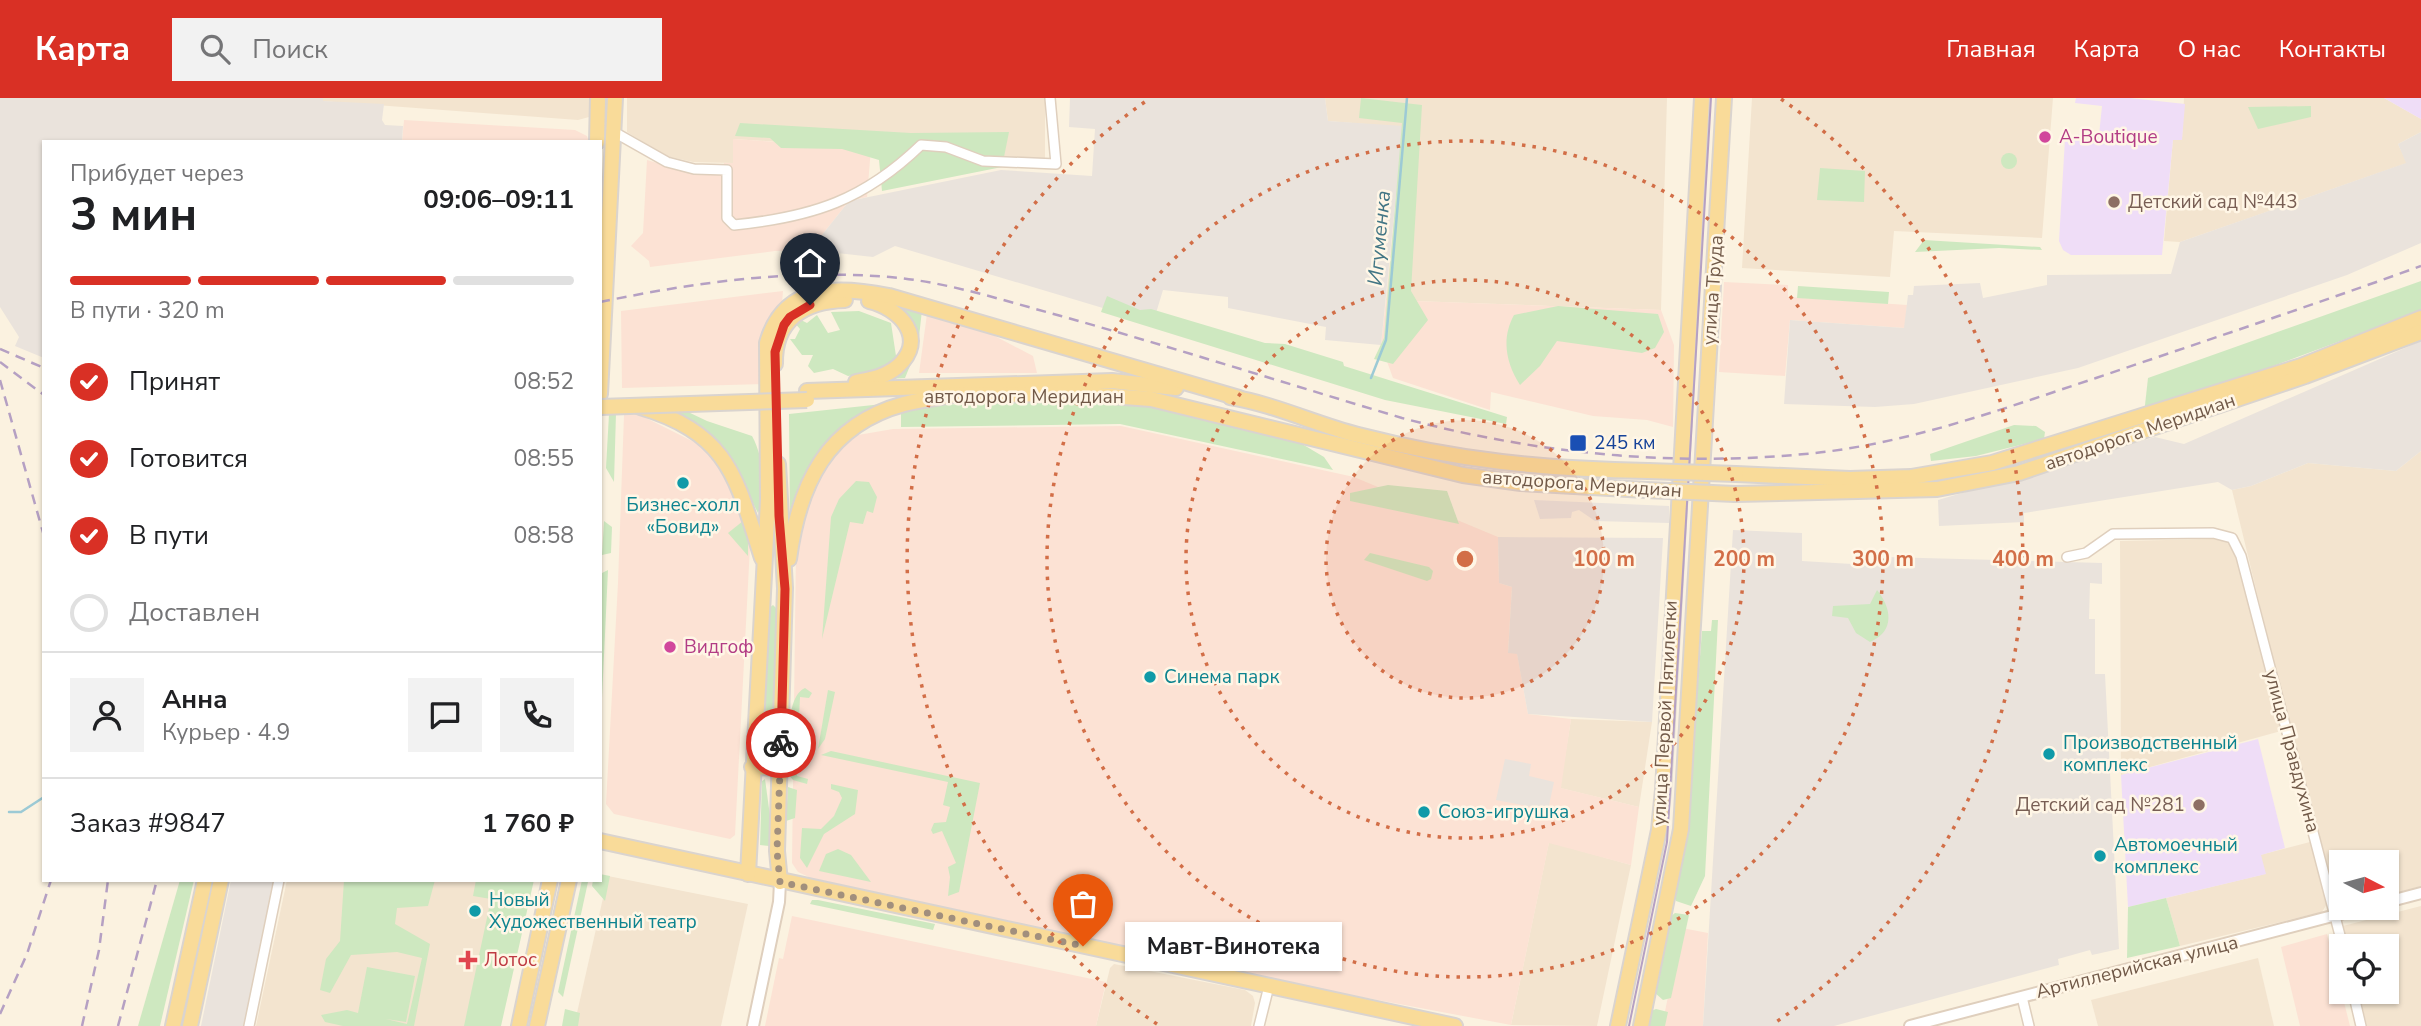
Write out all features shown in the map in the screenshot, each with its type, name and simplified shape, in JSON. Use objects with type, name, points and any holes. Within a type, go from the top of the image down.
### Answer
[{"type":"main road","points":[[598,98],[597,135],[614,132]]},
{"type":"main road","points":[[602,358],[615,98]]},
{"type":"main road","name":"улица Труда","points":[[1679,480],[1702,98]]},
{"type":"main road","name":"улица Труда","points":[[1701,482],[1724,98]]},
{"type":"main road","points":[[748,874],[752,767],[766,569],[769,460],[767,342],[772,324],[781,310],[806,295],[841,291],[890,296],[1239,398]]},
{"type":"main road","points":[[780,882],[777,851],[785,593],[779,516],[775,352],[784,325],[790,317],[810,305],[841,300],[884,304],[897,311],[905,321],[910,342],[907,354],[889,372],[807,395]]},
{"type":"main road","name":"автодорога Меридиан","points":[[602,407],[1112,381],[1239,398],[1356,434],[1444,455],[1538,468],[1850,480],[1911,477],[1992,463],[2301,366],[2421,318]]},
{"type":"main road","name":"автодорога Меридиан","points":[[602,396],[1084,394],[1151,399],[1464,475],[1521,483],[1735,494],[1896,492],[1937,489],[2006,476],[2305,376],[2421,332]]},
{"type":"main road","points":[[785,593],[798,506],[815,469],[828,452],[860,424],[894,408],[958,395]]},
{"type":"main road","points":[[636,405],[674,419],[708,443],[734,475],[766,569]]},
{"type":"main road","name":"улица Первой Пятилетки","points":[[1618,1026],[1656,842],[1663,790],[1679,480]]},
{"type":"main road","name":"улица Первой Пятилетки","points":[[1641,1026],[1680,840],[1701,482]]},
{"type":"main road","points":[[765,592],[785,593]]},
{"type":"main road","points":[[752,767],[780,768]]},
{"type":"main road","points":[[602,841],[1455,1026]]},
{"type":"main road","points":[[173,1026],[205,882]]},
{"type":"main road","points":[[190,1026],[221,882]]},
{"type":"main road","points":[[519,1026],[550,882]]},
{"type":"main road","points":[[537,1026],[569,882]]},
{"type":"street","points":[[614,132],[667,162],[694,169],[727,170],[726,218],[734,225],[787,219],[859,194],[898,167],[921,145],[946,146],[983,161],[1056,164],[1050,98]]},
{"type":"street","name":"улица Правдухина","points":[[2067,557],[2086,554],[2113,534],[2201,533],[2232,538],[2241,556],[2329,892]]},
{"type":"street","points":[[249,1026],[279,882]]},
{"type":"street","points":[[753,1026],[779,902],[780,882]]},
{"type":"street","points":[[2399,899],[2421,893]]},
{"type":"street","name":"Артиллерийская улица","points":[[1910,1026],[2329,917]]},
{"type":"street","points":[[1259,1026],[1269,986]]},
{"type":"street","points":[[2022,997],[2029,1026]]},
{"type":"street","points":[[2356,1004],[2361,1026]]},
{"type":"shaded area","points":[[0,98],[323,98],[323,101],[384,104],[382,120],[385,125],[403,126],[402,140],[42,140],[42,357],[15,346],[19,337],[0,307]]},
{"type":"shaded area","points":[[323,98],[593,98],[589,117],[578,120],[322,101]]},
{"type":"shaded area","points":[[627,98],[1045,98],[1045,159],[734,139],[733,163],[693,162],[666,156],[627,132]]},
{"type":"shaded area","points":[[1070,98],[1325,98],[1328,121],[1403,126],[1381,345],[1325,340],[1326,327],[1228,308],[1228,297],[1163,290],[1153,323],[895,246],[873,257],[810,250],[849,201],[1001,170],[1092,176],[1095,129],[1069,127]]},
{"type":"shaded area","points":[[1325,98],[1667,98],[1661,310],[1386,300],[1403,127],[1328,121]]},
{"type":"shaded area","points":[[1752,98],[2053,98],[2042,238],[1894,231],[1890,277],[1742,268]]},
{"type":"shaded area","name":"Детский сад №443","points":[[2076,98],[2130,98],[2185,104],[2182,140],[2173,140],[2162,255],[2071,255],[2063,250],[2059,241],[2065,139],[2077,140],[2078,134],[2099,135],[2102,106],[2075,103]]},
{"type":"shaded area","points":[[2184,98],[2384,98],[2421,119],[2421,132],[2398,144],[2407,163],[2180,242],[2164,241],[2173,139],[2182,139]]},
{"type":"shaded area","points":[[2384,98],[2421,98],[2421,119]]},
{"type":"shaded area","points":[[404,120],[575,130],[587,136],[588,140],[402,140]]},
{"type":"shaded area","points":[[2421,132],[2421,243],[2347,275],[2078,368],[1914,404],[1875,407],[1784,404],[1790,320],[1904,328],[1908,295],[1913,295],[1914,286],[1980,283],[1983,298],[2047,285],[2047,275],[2171,274],[2180,242],[2406,163],[2398,144]]},
{"type":"shaded area","points":[[733,139],[871,148],[867,197],[849,201],[810,250],[775,251],[650,267],[649,261],[631,246],[643,233],[647,160],[681,170],[723,173],[724,163],[733,163]]},
{"type":"shaded area","points":[[1724,282],[1788,285],[1788,297],[1907,305],[1905,328],[1790,320],[1785,376],[1719,372]]},
{"type":"shaded area","points":[[783,291],[782,303],[771,316],[761,339],[764,384],[622,388],[621,311]]},
{"type":"shaded area","points":[[1386,300],[1661,310],[1674,345],[1673,427],[1647,420],[1593,416],[1491,392],[1490,410],[1393,378],[1381,345]]},
{"type":"shaded area","points":[[927,314],[991,334],[1033,356],[1037,373],[919,373]]},
{"type":"shaded area","points":[[2421,341],[2421,451],[2396,471],[2308,463],[2251,486],[2232,490],[2218,482],[2024,513],[2024,522],[1939,526],[1938,500],[2155,437],[2184,444]]},
{"type":"shaded area","points":[[638,414],[698,444],[722,464],[751,527],[735,835],[730,839],[614,814],[606,804],[624,415]]},
{"type":"shaded area","points":[[1121,426],[1354,477],[1498,537],[1499,583],[1512,587],[1508,652],[1517,653],[1528,714],[1571,719],[1561,788],[1639,807],[1631,865],[1549,843],[1511,1025],[1351,995],[811,878],[798,872],[792,863],[796,550],[802,514],[821,472],[838,451],[858,435],[893,429]]},
{"type":"shaded area","points":[[2421,451],[2421,886],[2399,892],[2399,850],[2329,850],[2329,870],[2297,758],[2232,490],[2251,486],[2308,463],[2396,471]]},
{"type":"shaded area","points":[[1534,500],[1669,506],[1669,523],[1595,521],[1579,510],[1572,512],[1571,518],[1540,519]]},
{"type":"shaded area","points":[[1733,530],[1802,533],[1802,561],[1885,566],[1886,557],[2102,563],[2102,584],[2090,583],[2089,619],[2095,619],[2095,674],[2105,674],[2119,949],[2092,955],[2090,950],[2058,959],[2059,965],[1834,1026],[1703,1026]]},
{"type":"shaded area","points":[[1498,537],[1663,538],[1652,722],[1528,714],[1517,654],[1508,653],[1512,587],[1499,583]]},
{"type":"shaded area","points":[[2214,539],[2230,543],[2237,559],[2281,731],[2121,775],[2120,541]]},
{"type":"shaded area","points":[[1571,719],[1652,722],[1639,807],[1560,788]]},
{"type":"shaded area","name":"Детский сад №281","points":[[2258,739],[2285,848],[2261,855],[2266,874],[2128,907],[2121,775]]},
{"type":"shaded area","points":[[1505,759],[1531,764],[1529,776],[1554,782],[1548,810],[1496,800]]},
{"type":"shaded area","points":[[1549,842],[1631,865],[1597,1026],[1511,1025]]},
{"type":"shaded area","points":[[2310,842],[2327,904],[2322,912],[2180,946],[2166,898],[2265,874],[2260,855]]},
{"type":"shaded area","points":[[608,876],[748,904],[721,1026],[574,1026]]},
{"type":"shaded area","points":[[231,882],[274,882],[244,1026],[201,1026]]},
{"type":"shaded area","points":[[287,882],[501,882],[471,1026],[256,1026]]},
{"type":"shaded area","points":[[2421,906],[2421,1026],[2367,1026],[2362,1004],[2399,1004],[2399,934],[2345,934],[2343,926],[2366,920],[2399,920],[2399,912]]},
{"type":"shaded area","points":[[792,916],[1106,982],[1096,1026],[765,1026],[779,958],[783,959]]},
{"type":"shaded area","points":[[1682,928],[1708,933],[1703,1026],[1662,1026]]},
{"type":"shaded area","points":[[2327,934],[2329,1004],[2344,1004],[2350,1026],[2300,1026],[2281,947]]},
{"type":"shaded area","points":[[2258,958],[2274,1026],[2098,1026],[2091,1000]]},
{"type":"shaded area","points":[[1114,964],[1245,990],[1253,996],[1255,1003],[1251,1026],[1096,1026],[1110,968]]},
{"type":"green space","points":[[1361,98],[1422,105],[1411,291],[1428,320],[1393,364],[1374,359],[1384,338],[1402,123],[1359,118]]},
{"type":"green space","points":[[2311,106],[2311,117],[2258,129],[2248,107]]},
{"type":"green space","points":[[740,123],[911,133],[1009,132],[1002,167],[882,191],[879,160],[842,149],[781,148],[770,138],[735,136]]},
{"type":"green space","points":[[2009,153],[2017,161],[2009,169],[2001,161]]},
{"type":"green space","points":[[1820,168],[1865,171],[1864,202],[1817,200]]},
{"type":"green space","points":[[1924,240],[2040,247],[2042,250],[1999,248],[1915,252]]},
{"type":"green space","points":[[2421,281],[2421,311],[2144,414],[2148,378]]},
{"type":"green space","points":[[1798,286],[1889,292],[1888,304],[1797,298]]},
{"type":"green space","points":[[1107,296],[1140,310],[1151,309],[1265,343],[1285,344],[1343,362],[1344,366],[1507,417],[1506,424],[1385,400],[1101,312]]},
{"type":"green space","points":[[889,301],[922,310],[918,346],[905,378],[889,379],[907,363],[906,315]]},
{"type":"green space","points":[[1558,306],[1658,314],[1664,332],[1655,348],[1642,353],[1557,341],[1540,366],[1520,385],[1511,368],[1506,342],[1514,315]]},
{"type":"green space","points":[[859,311],[891,323],[896,356],[885,370],[848,376],[833,369],[814,373],[808,366],[813,355],[802,355],[790,339],[795,339],[800,329],[794,322],[797,318],[807,323],[817,315],[828,333],[840,330],[831,312]]},
{"type":"green space","points":[[1048,402],[1155,406],[1297,441],[1324,457],[1333,470],[1120,424],[901,427],[901,410],[927,405]]},
{"type":"green space","points":[[892,403],[875,409],[803,482],[790,517],[789,414]]},
{"type":"green space","points":[[686,411],[752,436],[763,474],[763,495],[758,513],[733,464],[673,412]]},
{"type":"green space","points":[[616,413],[614,482],[606,468],[609,414]]},
{"type":"green space","points":[[2014,425],[2036,426],[2045,432],[2044,439],[1976,456],[1931,461],[1930,454]]},
{"type":"green space","points":[[856,481],[869,482],[877,497],[873,513],[867,511],[863,524],[850,522],[822,639],[831,517],[839,499]]},
{"type":"green space","points":[[1388,485],[1447,491],[1459,524],[1350,501],[1350,493]]},
{"type":"green space","points":[[604,521],[612,527],[611,553],[602,555]]},
{"type":"green space","points":[[743,521],[748,534],[748,556],[728,533]]},
{"type":"green space","points":[[1370,553],[1429,567],[1433,571],[1431,579],[1427,581],[1364,560]]},
{"type":"green space","points":[[608,570],[602,698],[602,573]]},
{"type":"green space","points":[[1877,590],[1888,611],[1888,618],[1884,632],[1870,642],[1856,633],[1848,618],[1832,616],[1833,606],[1870,604]]},
{"type":"green space","points":[[773,605],[777,609],[773,755],[768,757],[763,754],[768,609]]},
{"type":"green space","points":[[1712,620],[1718,620],[1705,876],[1691,906],[1676,901],[1674,895],[1686,837],[1702,631],[1711,631]]},
{"type":"green space","points":[[805,688],[812,693],[809,698],[800,697],[798,737],[802,738],[802,747],[798,747],[797,776],[808,779],[807,784],[793,780],[788,774],[791,714],[798,693]]},
{"type":"green space","points":[[828,690],[835,692],[825,739],[818,749]]},
{"type":"green space","points":[[831,751],[980,783],[959,892],[948,896],[948,867],[956,863],[942,831],[933,834],[931,830],[934,823],[946,822],[950,807],[943,805],[948,782],[821,755]]},
{"type":"green space","points":[[765,779],[770,816],[769,846],[760,845],[762,781]]},
{"type":"green space","points":[[831,784],[858,790],[855,814],[824,834],[807,868],[800,858],[802,828],[821,829],[834,816],[842,798],[839,792],[831,789]]},
{"type":"green space","points":[[788,787],[797,790],[795,818],[786,821]]},
{"type":"green space","points":[[838,849],[851,855],[871,882],[819,871],[826,854]]},
{"type":"green space","points":[[602,874],[610,876],[605,901],[592,886],[593,882],[602,882]]},
{"type":"green space","points":[[179,882],[194,882],[160,1026],[138,1026]]},
{"type":"green space","points":[[344,882],[434,882],[428,906],[397,908],[395,924],[430,944],[414,1026],[343,1026],[325,1022],[321,1015],[347,1010],[358,1013],[367,967],[415,976],[406,1022],[386,1019],[407,1024],[422,958],[397,952],[351,955],[330,993],[320,990],[326,959],[340,941]]},
{"type":"green space","points":[[476,882],[534,882],[501,1026],[464,1026],[491,899],[473,896]]},
{"type":"green space","points":[[582,882],[588,882],[563,997],[558,992]]},
{"type":"green space","points":[[2166,898],[2180,946],[2127,958],[2128,907]]},
{"type":"green space","points":[[812,900],[935,924],[933,930],[810,904]]},
{"type":"green space","points":[[1675,913],[1689,915],[1671,998],[1663,1000],[1654,992],[1669,918]]},
{"type":"green space","points":[[565,1009],[580,1013],[578,1026],[562,1026]]},
{"type":"green space","points":[[1656,1009],[1668,1012],[1665,1026],[1648,1026],[1651,1011]]},
{"type":"waterway","name":"Игуменка","points":[[1371,378],[1386,340],[1407,98]]},
{"type":"waterway","name":"Игуменка","points":[[9,812],[21,812],[42,798]]},
{"type":"tram line","points":[[1629,1026],[1667,842],[1711,98]]},
{"type":"railway","points":[[602,302],[708,283],[780,276],[853,275],[912,279],[1061,316],[1402,418],[1452,430],[1602,454],[1703,459],[1805,454],[1879,443],[1916,434],[2025,402],[2421,266]]},
{"type":"railway","points":[[0,349],[42,367]]},
{"type":"railway","points":[[0,362],[42,394]]},
{"type":"railway","points":[[0,380],[42,529]]},
{"type":"railway","points":[[0,1014],[27,954],[50,882]]},
{"type":"railway","points":[[82,1026],[99,950],[108,882]]},
{"type":"railway","points":[[118,1026],[156,882]]},
{"type":"way so far","points":[[781,743],[777,851],[780,882],[1083,946]]},
{"type":"place","name":"A-Boutique","points":[[2045,137]]},
{"type":"place","name":"Детский сад №443","points":[[2114,202]]},
{"type":"place","name":"245 км","points":[[1578,443]]},
{"type":"place","name":"Бизнес-холл «Бовид»","points":[[683,483]]},
{"type":"place","name":"Видгоф","points":[[670,647]]},
{"type":"place","name":"Синема парк","points":[[1150,677]]},
{"type":"place","name":"Производственный комплекс","points":[[2049,754]]},
{"type":"place","name":"Детский сад №281","points":[[2199,805]]},
{"type":"place","name":"Союз-игрушка","points":[[1424,812]]},
{"type":"place","name":"Автомоечный комплекс","points":[[2100,856]]},
{"type":"place","name":"Новый Художественный театр","points":[[475,911]]},
{"type":"place","name":"Мавт-Винотека","points":[[1083,946]]},
{"type":"place","name":"Лотос","points":[[468,960]]},
{"type":"route","points":[[781,743],[785,589],[779,516],[775,352],[784,325],[790,317],[810,305]]}]
